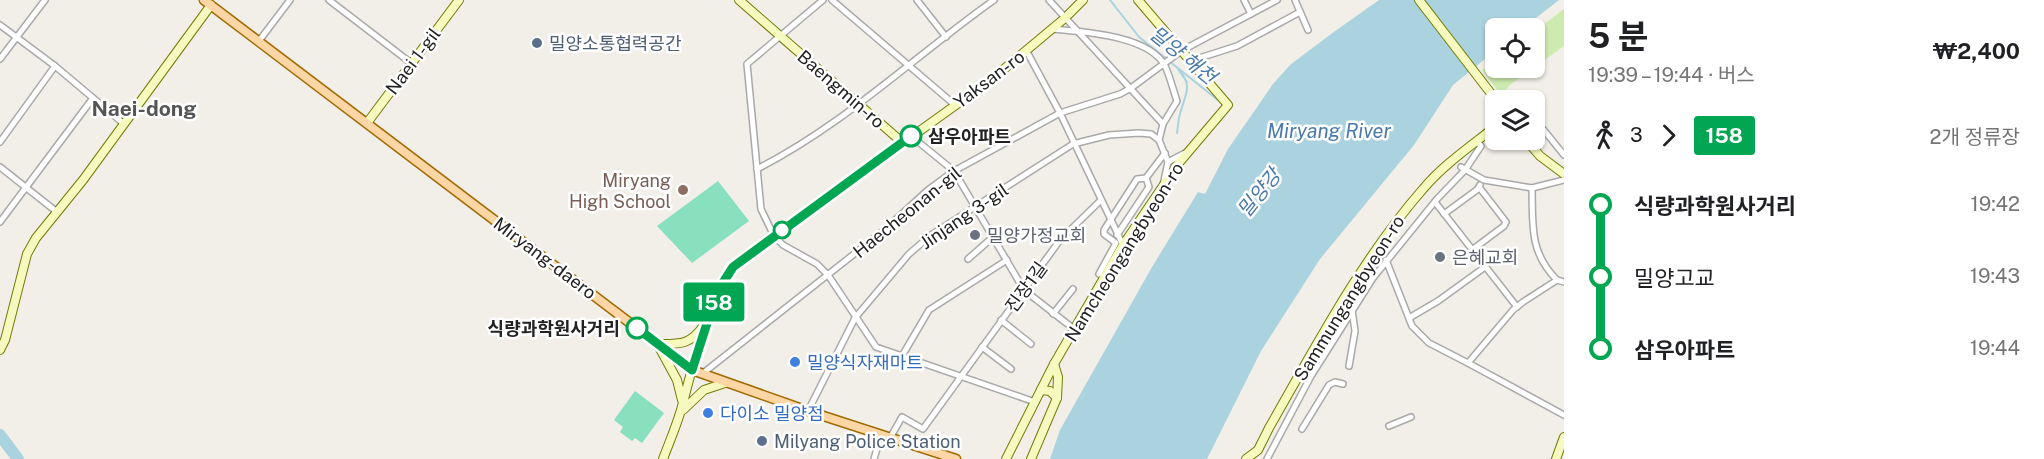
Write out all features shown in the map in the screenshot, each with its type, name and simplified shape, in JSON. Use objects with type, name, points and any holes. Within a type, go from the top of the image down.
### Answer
[{"type":"main road","name":"Miryang-daero","points":[[208,3],[692,370],[701,375],[956,459]]},
{"type":"street","points":[[0,59],[44,0]]},
{"type":"street","points":[[259,41],[290,0]]},
{"type":"street","points":[[329,0],[411,63]]},
{"type":"street","name":"Naei 1-gil","points":[[367,123],[459,0]]},
{"type":"street","name":"Baengmin-ro","points":[[739,0],[903,142]]},
{"type":"street","points":[[822,0],[747,64],[760,209],[774,236],[783,245],[818,264],[828,275],[876,347],[1035,402]]},
{"type":"street","points":[[832,0],[955,105]]},
{"type":"street","points":[[917,0],[946,37]]},
{"type":"street","points":[[757,169],[792,151],[858,105],[994,0]]},
{"type":"street","points":[[1049,0],[1163,124]]},
{"type":"street","name":"Yaksan-ro","points":[[663,459],[680,414],[717,292],[733,267],[992,79],[1083,0]]},
{"type":"street","name":"Namcheongangbyeon-ro","points":[[1006,459],[1054,364],[1123,245],[1189,150],[1228,105],[1138,0]]},
{"type":"street","points":[[1244,0],[1251,14]]},
{"type":"street","name":"Haecheonan-gil","points":[[701,375],[882,232],[928,190],[954,171],[1060,113],[1120,94],[1181,51],[1277,0]]},
{"type":"street","points":[[1295,0],[1308,30]]},
{"type":"street","points":[[1419,0],[1488,90]]},
{"type":"street","points":[[0,350],[5,340],[27,254],[36,238],[124,124],[208,3]]},
{"type":"street","points":[[1190,61],[1237,46],[1300,12]]},
{"type":"street","points":[[0,25],[55,66],[124,124]]},
{"type":"street","points":[[1052,29],[1109,36],[1142,46],[1164,64],[1177,101],[1163,124],[1159,140],[1168,162],[1163,186]]},
{"type":"street","points":[[1026,51],[1060,113],[1100,201],[1123,245]]},
{"type":"street","points":[[0,142],[55,66]]},
{"type":"street","points":[[0,222],[93,98]]},
{"type":"street","points":[[1545,132],[1564,155]]},
{"type":"street","name":"Jinjang 3-gil","points":[[808,411],[855,318],[909,254],[932,236],[1073,144],[1109,135],[1139,133],[1151,134],[1159,140]]},
{"type":"street","name":"Sammungangbyeon-ro","points":[[1246,459],[1258,450],[1372,255],[1424,187],[1485,135]]},
{"type":"street","points":[[911,136],[954,171],[1024,290],[1074,329]]},
{"type":"street","points":[[1267,459],[1293,408],[1352,310],[1386,260],[1481,146],[1477,141]]},
{"type":"street","points":[[1168,162],[1189,150]]},
{"type":"street","points":[[1535,150],[1564,174]]},
{"type":"street","points":[[1099,274],[1116,243],[1104,234],[1104,230],[1137,179],[1146,178],[1165,153]]},
{"type":"street","points":[[0,167],[57,212]]},
{"type":"street","points":[[1463,169],[1482,179],[1532,188],[1564,180]]},
{"type":"street","points":[[1117,235],[1149,187],[1146,178]]},
{"type":"street","points":[[1444,214],[1479,186],[1482,179]]},
{"type":"street","points":[[1472,250],[1504,226],[1506,222],[1479,186]]},
{"type":"street","points":[[1532,188],[1535,246],[1548,271],[1564,282]]},
{"type":"street","name":"진장1길","points":[[885,436],[902,417],[923,429],[1060,240],[1100,201]]},
{"type":"street","points":[[1435,202],[1517,307]]},
{"type":"street","points":[[968,260],[993,237]]},
{"type":"street","points":[[902,356],[929,310],[1007,260]]},
{"type":"street","points":[[1386,260],[1412,326],[1430,343],[1564,415]]},
{"type":"street","points":[[1409,318],[1438,302],[1485,267]]},
{"type":"street","points":[[1468,363],[1517,307],[1557,279]]},
{"type":"street","points":[[1053,314],[1073,290]]},
{"type":"street","points":[[1349,366],[1355,331],[1352,310]]},
{"type":"street","name":"Yaksan-ro","points":[[658,344],[678,344],[689,341],[697,335],[708,319]]},
{"type":"street","name":"진장1길","points":[[1001,320],[1031,344]]},
{"type":"street","points":[[658,344],[677,380],[682,405]]},
{"type":"street","points":[[982,347],[1011,369]]},
{"type":"street","points":[[1031,459],[1057,398],[1058,377],[1054,364]]},
{"type":"street","points":[[1302,429],[1329,385],[1335,382],[1343,384]]},
{"type":"street","points":[[680,414],[704,390],[725,383]]},
{"type":"street","points":[[1041,390],[1050,391],[1057,398]]},
{"type":"street","points":[[1389,426],[1411,417]]},
{"type":"street","points":[[874,459],[885,436]]},
{"type":"street","points":[[1556,459],[1564,437]]},
{"type":"street","points":[[1254,459],[1258,450]]},
{"type":"green space","points":[[1564,9],[1564,46],[1545,60],[1545,23]]},
{"type":"green space","points":[[1488,78],[1520,78],[1506,90],[1497,90]]},
{"type":"green space","points":[[718,181],[749,221],[692,263],[657,226]]},
{"type":"green space","points":[[635,391],[664,413],[642,443],[635,438],[632,441],[620,432],[623,427],[614,420]]},
{"type":"water","name":"Miryang River","points":[[1379,0],[1559,0],[1536,18],[1485,18],[1485,59],[1453,85],[1414,145],[1320,259],[1261,351],[1207,459],[1050,459],[1060,430],[1152,267],[1198,192],[1205,194],[1228,149],[1273,84],[1290,65]]},
{"type":"waterway","name":"밀양 해천","points":[[1110,0],[1139,37],[1219,101]]},
{"type":"waterway","name":"밀양 해천","points":[[1177,133],[1187,90],[1187,85],[1186,80],[1178,69],[1187,82]]},
{"type":"waterway","points":[[0,435],[18,459]]},
{"type":"bus line","name":"158","points":[[637,328],[692,370],[717,292],[733,267],[911,136]]},
{"type":"place","name":"밀양소통협력공간","points":[[537,43]]},
{"type":"place","name":"삼우아파트","points":[[911,136]]},
{"type":"place","name":"Miryang High School","points":[[683,190]]},
{"type":"place","name":"밀양가정교회","points":[[975,235]]},
{"type":"place","name":"은혜교회","points":[[1440,257]]},
{"type":"place","name":"식량과학원사거리","points":[[637,328]]},
{"type":"place","name":"밀양식자재마트","points":[[795,362]]},
{"type":"place","name":"다이소 밀양점","points":[[708,413]]},
{"type":"place","name":"Milyang Police Station","points":[[762,441]]},
{"type":"district","name":"Naei-dong","points":[[144,108]]},
{"type":"water label","name":"밀양강","points":[[1259,193]]}]
